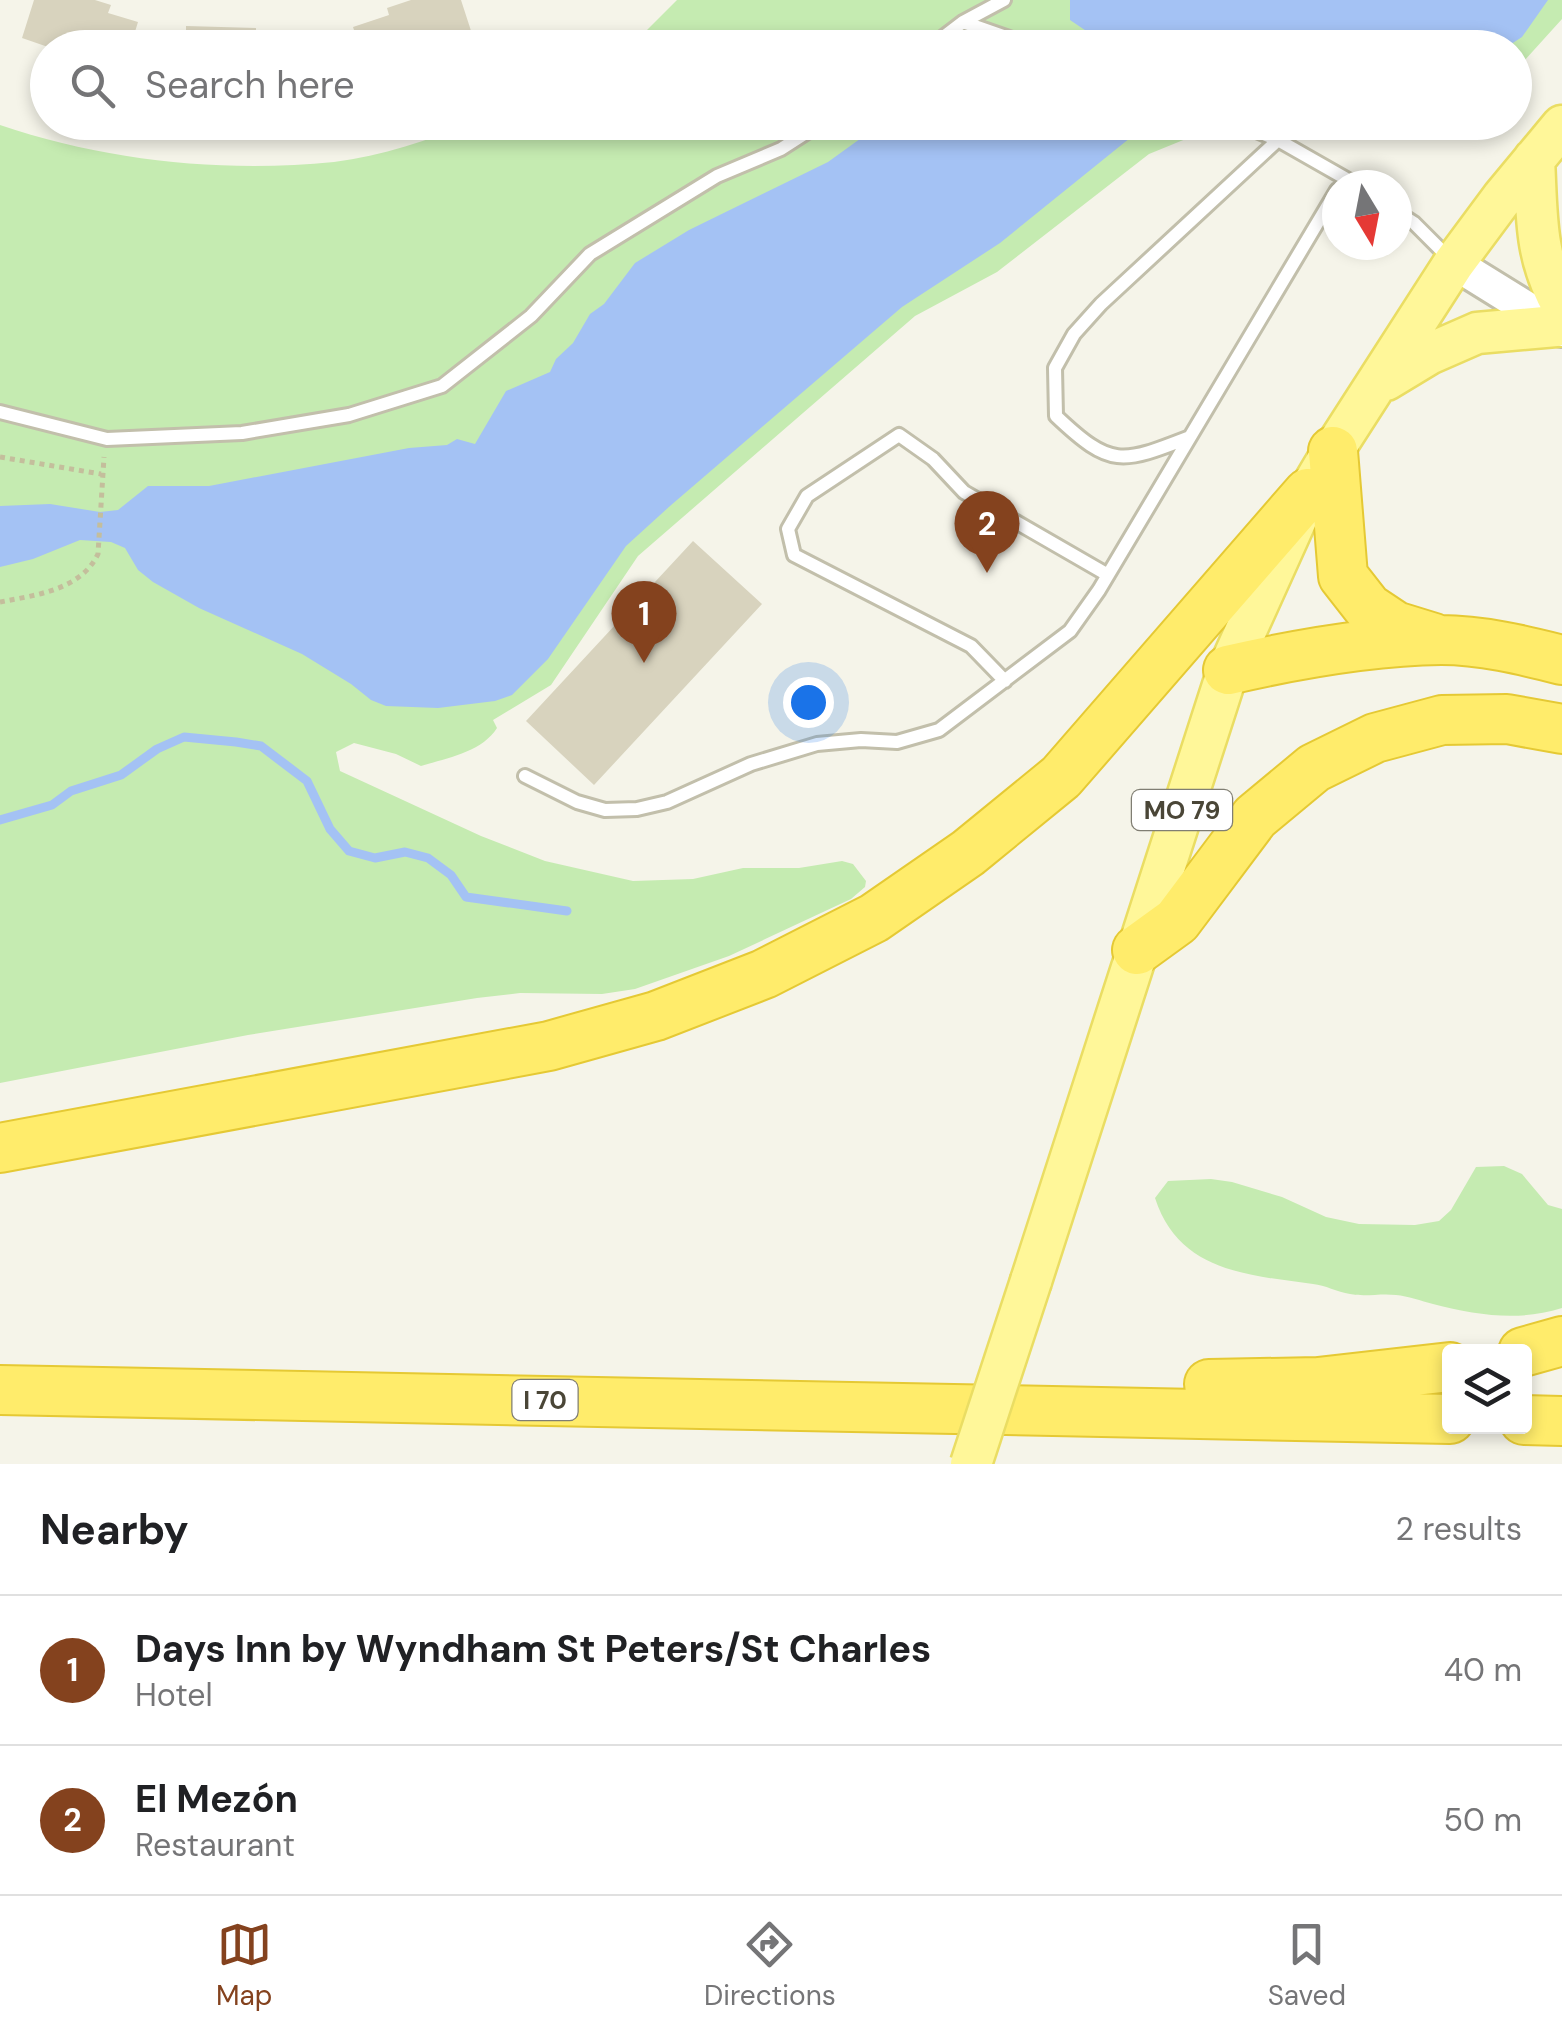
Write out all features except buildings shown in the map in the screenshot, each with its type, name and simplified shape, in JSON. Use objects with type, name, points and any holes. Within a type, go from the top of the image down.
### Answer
[{"type":"highway","points":[[1333,452],[1343,576],[1368,608],[1395,626],[1442,640],[1515,648],[1562,660]]},
{"type":"highway","points":[[0,1148],[549,1046],[656,1016],[780,966],[874,918],[968,852],[1061,776],[1308,493]]},
{"type":"highway","points":[[1228,670],[1310,652],[1442,640]]},
{"type":"highway","points":[[1138,950],[1177,921],[1255,816],[1314,768],[1375,738],[1442,720],[1506,719],[1562,730]]},
{"type":"highway","points":[[1532,1349],[1562,1341]]},
{"type":"highway","points":[[1090,1412],[1205,1384],[1318,1382],[1442,1368]]},
{"type":"highway","name":"I 70","points":[[0,1390],[1442,1419]]},
{"type":"highway","points":[[1532,1420],[1562,1421]]},
{"type":"main road","points":[[1454,263],[1562,126]]},
{"type":"main road","points":[[1378,385],[1459,338],[1560,320],[1538,244],[1534,160]]},
{"type":"main road","name":"MO 79","points":[[971,1464],[1228,670],[1308,493],[1454,263]]},
{"type":"street","points":[[1454,263],[1560,320]]},
{"type":"lane","points":[[953,30],[1004,0]]},
{"type":"lane","points":[[963,22],[986,30]]},
{"type":"lane","points":[[0,412],[107,439],[260,430],[348,415],[442,386],[531,316],[590,254],[717,176],[796,140]]},
{"type":"lane","points":[[1190,437],[1147,454],[1109,458],[1056,416],[1055,368],[1074,334],[1101,304],[1278,140],[1324,170]]},
{"type":"lane","points":[[526,776],[578,802],[605,810],[637,810],[667,802],[751,764],[817,744],[897,742],[939,730],[1070,631],[1108,575],[1322,222]]},
{"type":"lane","points":[[1412,222],[1454,263]]},
{"type":"lane","points":[[1004,682],[970,646],[794,556],[788,530],[806,496],[899,435],[933,459],[964,492],[1108,575]]},
{"type":"path","points":[[0,602],[47,593],[92,567],[98,554],[107,439]]},
{"type":"path","points":[[0,457],[102,474]]},
{"type":"green space","points":[[677,0],[1562,0],[1562,19],[1532,52],[1532,30],[647,30]]},
{"type":"green space","points":[[0,125],[30,134],[30,140],[51,140],[123,155],[207,165],[334,162],[424,140],[1183,140],[1149,154],[997,272],[915,316],[638,556],[551,685],[493,720],[497,728],[482,743],[421,766],[396,754],[354,743],[336,752],[340,771],[545,861],[633,881],[693,879],[743,868],[799,868],[842,861],[853,864],[866,881],[865,887],[851,899],[729,956],[635,989],[602,994],[520,993],[477,998],[248,1035],[0,1083]]},
{"type":"green space","points":[[1504,1166],[1522,1174],[1548,1205],[1562,1209],[1562,1308],[1529,1315],[1482,1314],[1401,1296],[1350,1294],[1241,1272],[1198,1255],[1181,1241],[1166,1223],[1155,1198],[1168,1181],[1211,1179],[1282,1197],[1326,1217],[1359,1224],[1415,1225],[1439,1221],[1451,1210],[1476,1167]]},
{"type":"water","points":[[1070,0],[1548,0],[1527,30],[1085,30],[1070,20]]},
{"type":"water","points":[[858,140],[1128,140],[1000,243],[902,307],[670,506],[626,546],[548,659],[512,695],[438,708],[386,706],[302,654],[199,608],[153,582],[138,570],[125,548],[111,542],[80,540],[0,567],[0,506],[50,504],[100,512],[118,510],[148,486],[209,486],[409,448],[447,445],[457,439],[475,444],[506,391],[550,372],[590,314],[604,304],[635,263],[689,230],[828,162]]},
{"type":"waterway","points":[[0,820],[52,805],[71,791],[121,775],[157,749],[184,737],[261,746],[307,781],[330,829],[349,851],[375,858],[405,852],[428,858],[451,875],[466,897],[567,911]]},
{"type":"place","name":"El Mezón","points":[[987,573]]},
{"type":"place","name":"Days Inn by Wyndham St Peters/St Charles","points":[[644,663]]}]
